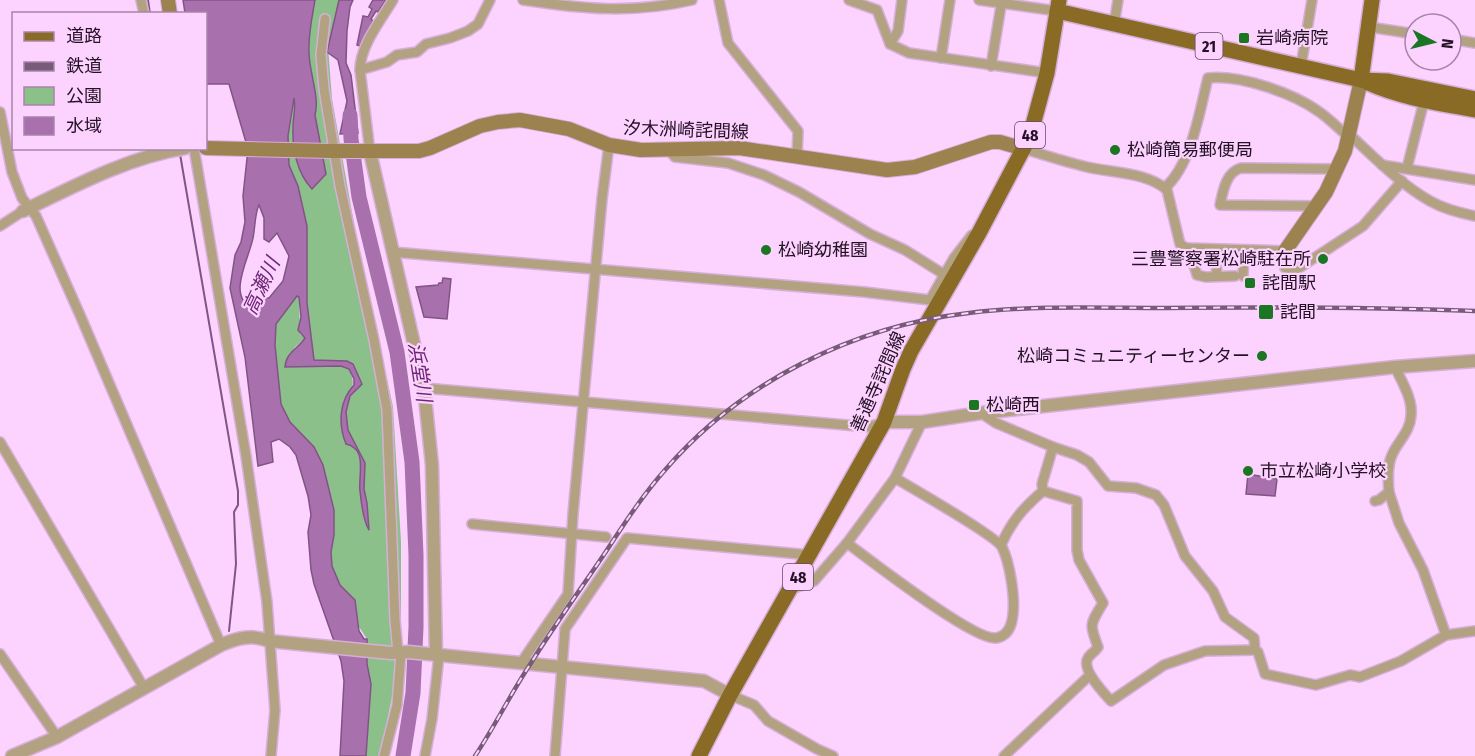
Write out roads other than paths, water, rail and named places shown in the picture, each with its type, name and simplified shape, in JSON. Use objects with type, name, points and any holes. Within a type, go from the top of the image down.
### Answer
[{"type":"main road","points":[[1285,251],[1317,206],[1345,151],[1361,80],[1372,0]]},
{"type":"main road","name":"21","points":[[1058,5],[1114,25],[1361,80],[1386,91],[1424,101],[1475,110]]},
{"type":"main road","name":"善通寺詫間線","points":[[699,756],[730,695],[884,422],[911,351],[1024,149],[1036,119],[1047,73],[1058,5]]},
{"type":"main road","name":"21","points":[[1361,80],[1388,81],[1475,99]]},
{"type":"main road","name":"汐木洲崎詫間線","points":[[207,148],[418,151],[480,126],[520,120],[569,129],[609,145],[641,150],[739,148],[894,170],[915,167],[990,142],[1000,142],[1024,149]]},
{"type":"street","points":[[393,0],[368,42],[360,70],[370,152],[424,388],[432,465],[437,655],[432,719],[425,756]]},
{"type":"street","points":[[360,70],[387,62],[397,55],[417,52],[426,44],[468,31],[478,24],[490,1],[502,0]]},
{"type":"street","points":[[523,0],[595,9],[692,0]]},
{"type":"street","points":[[719,0],[728,43],[798,131],[797,157]]},
{"type":"street","points":[[850,0],[878,10],[890,44],[909,53],[1047,73]]},
{"type":"street","points":[[890,44],[898,32],[902,0]]},
{"type":"street","points":[[941,58],[950,0]]},
{"type":"street","points":[[979,0],[1058,5]]},
{"type":"street","points":[[1114,25],[1118,0]]},
{"type":"street","points":[[1301,66],[1312,0]]},
{"type":"street","points":[[992,66],[1002,2]]},
{"type":"street","points":[[326,19],[321,55],[322,74],[340,186],[387,410],[395,620],[399,653],[397,705],[384,756]]},
{"type":"street","points":[[1369,27],[1403,32]]},
{"type":"street","points":[[1166,189],[1185,160],[1208,78],[1225,76],[1270,88],[1311,106],[1343,132],[1349,134],[1402,181],[1430,201],[1449,210],[1475,216]]},
{"type":"street","points":[[1407,168],[1424,101]]},
{"type":"street","points":[[0,112],[12,172],[22,198],[27,210],[36,216],[221,645]]},
{"type":"street","points":[[521,663],[568,594],[573,514],[609,145]]},
{"type":"street","points":[[1024,149],[1086,167],[1160,184],[1166,189],[1180,244],[1190,253],[1197,275],[1206,278],[1239,276],[1244,250]]},
{"type":"street","points":[[0,226],[67,190],[132,162],[177,150]]},
{"type":"street","points":[[194,150],[267,602],[275,710],[271,756]]},
{"type":"street","points":[[669,150],[675,157],[728,163],[764,175],[799,192],[870,234],[905,250],[945,275]]},
{"type":"street","points":[[1382,165],[1475,180]]},
{"type":"street","points":[[1317,206],[1220,205],[1227,180],[1233,170],[1241,168],[1336,170]]},
{"type":"street","points":[[1285,268],[1292,270],[1299,268],[1363,226],[1402,181]]},
{"type":"street","points":[[392,252],[864,292],[930,300],[967,240],[985,221]]},
{"type":"street","points":[[1190,253],[1244,250],[1285,251]]},
{"type":"street","points":[[1190,253],[1213,257],[1216,260],[1216,276]]},
{"type":"street","points":[[424,388],[869,427],[884,422],[922,423],[981,413],[1395,367],[1475,361]]},
{"type":"street","points":[[1395,367],[1409,397],[1411,415],[1409,427],[1392,455],[1388,474],[1389,492],[1399,523],[1427,581],[1446,635]]},
{"type":"street","points":[[981,413],[996,423],[1077,455],[1089,462],[1108,486],[1136,488],[1156,495],[1164,506],[1185,556],[1213,591],[1225,617],[1254,638],[1255,650],[1258,652],[1265,674],[1316,685],[1350,675],[1360,677],[1401,661],[1446,635],[1475,631]]},
{"type":"street","points":[[791,589],[814,581],[847,543],[895,478],[922,423]]},
{"type":"street","points":[[0,442],[144,688]]},
{"type":"street","points":[[1043,491],[1042,484],[1053,447]]},
{"type":"street","points":[[847,543],[934,606],[980,634],[995,638],[1006,634],[1011,625],[1014,594],[1001,545],[980,529],[895,478]]},
{"type":"street","points":[[1001,545],[1013,521],[1024,507],[1043,491]]},
{"type":"street","points":[[1043,491],[1077,501],[1079,560],[1103,603],[1091,623],[1098,647],[1087,661],[1090,675],[1111,701],[1164,665],[1205,651],[1255,650]]},
{"type":"street","points":[[1375,501],[1389,492]]},
{"type":"street","points":[[472,524],[606,537]]},
{"type":"street","points":[[555,756],[565,629],[627,538],[810,555]]},
{"type":"street","points":[[12,756],[57,737],[221,645],[246,637],[259,637],[271,641],[704,681],[754,705],[768,721],[834,756]]},
{"type":"street","points":[[0,654],[57,737]]},
{"type":"street","points":[[1010,754],[1090,675]]},
{"type":"water","points":[[183,0],[315,0],[309,60],[316,101],[315,115],[326,174],[312,189],[299,168],[293,144],[294,98],[288,136],[289,165],[298,186],[307,226],[307,303],[314,360],[347,361],[353,364],[362,384],[350,396],[346,412],[348,430],[365,463],[364,489],[369,530],[360,495],[360,457],[353,447],[346,444],[341,421],[345,398],[354,385],[349,369],[341,366],[285,367],[290,354],[305,338],[298,330],[301,317],[297,296],[276,324],[275,345],[281,404],[290,422],[314,447],[323,465],[334,510],[332,566],[340,585],[355,600],[359,631],[364,639],[367,639],[367,664],[371,684],[366,756],[340,756],[344,681],[341,661],[311,570],[308,532],[311,515],[296,455],[279,439],[271,442],[273,462],[258,466],[245,357],[230,288],[235,255],[241,242],[245,222],[243,196],[248,149],[229,84],[207,84],[207,12],[185,12]],"holes":[[[259,205],[264,218],[264,239],[269,242],[277,233],[289,256],[283,281],[269,298],[263,298],[252,307],[244,302],[240,286]]]},
{"type":"water","points":[[339,0],[353,0],[347,31],[346,63],[351,75],[358,133],[340,134],[347,101],[338,60],[327,52]]},
{"type":"water","points":[[373,0],[386,0],[371,19],[373,21],[360,46],[357,45],[363,16],[368,17],[372,9],[369,7]]},
{"type":"water","points":[[443,278],[451,279],[447,319],[424,317],[416,287],[438,285],[442,283]]},
{"type":"water","points":[[1248,474],[1277,479],[1275,496],[1246,494]]},
{"type":"waterway","points":[[148,0],[150,12]]},
{"type":"waterway","name":"浜堂川","points":[[350,115],[359,197],[397,352],[412,462],[416,627],[413,693],[403,756]]},
{"type":"waterway","points":[[180,154],[238,491],[238,505],[234,512],[236,564],[229,631]]},
{"type":"railway","points":[[475,756],[549,635],[634,510],[665,470],[728,410],[764,385],[802,363],[842,345],[926,320],[969,313],[1018,309],[1068,307],[1321,308],[1475,311]]},
{"type":"place","name":"岩崎病院","points":[[1244,38]]},
{"type":"place","name":"松崎簡易郵便局","points":[[1115,150]]},
{"type":"place","name":"松崎幼稚園","points":[[766,250]]},
{"type":"place","name":"三豊警察署松崎駐在所","points":[[1323,259]]},
{"type":"place","name":"詫間駅","points":[[1250,283]]},
{"type":"place","name":"詫間","points":[[1266,312]]},
{"type":"place","name":"松崎コミュニティーセンター","points":[[1262,356]]},
{"type":"place","name":"松崎西","points":[[974,405]]},
{"type":"place","name":"市立松崎小学校","points":[[1248,471]]},
{"type":"water label","name":"高瀬川","points":[[261,286]]}]
